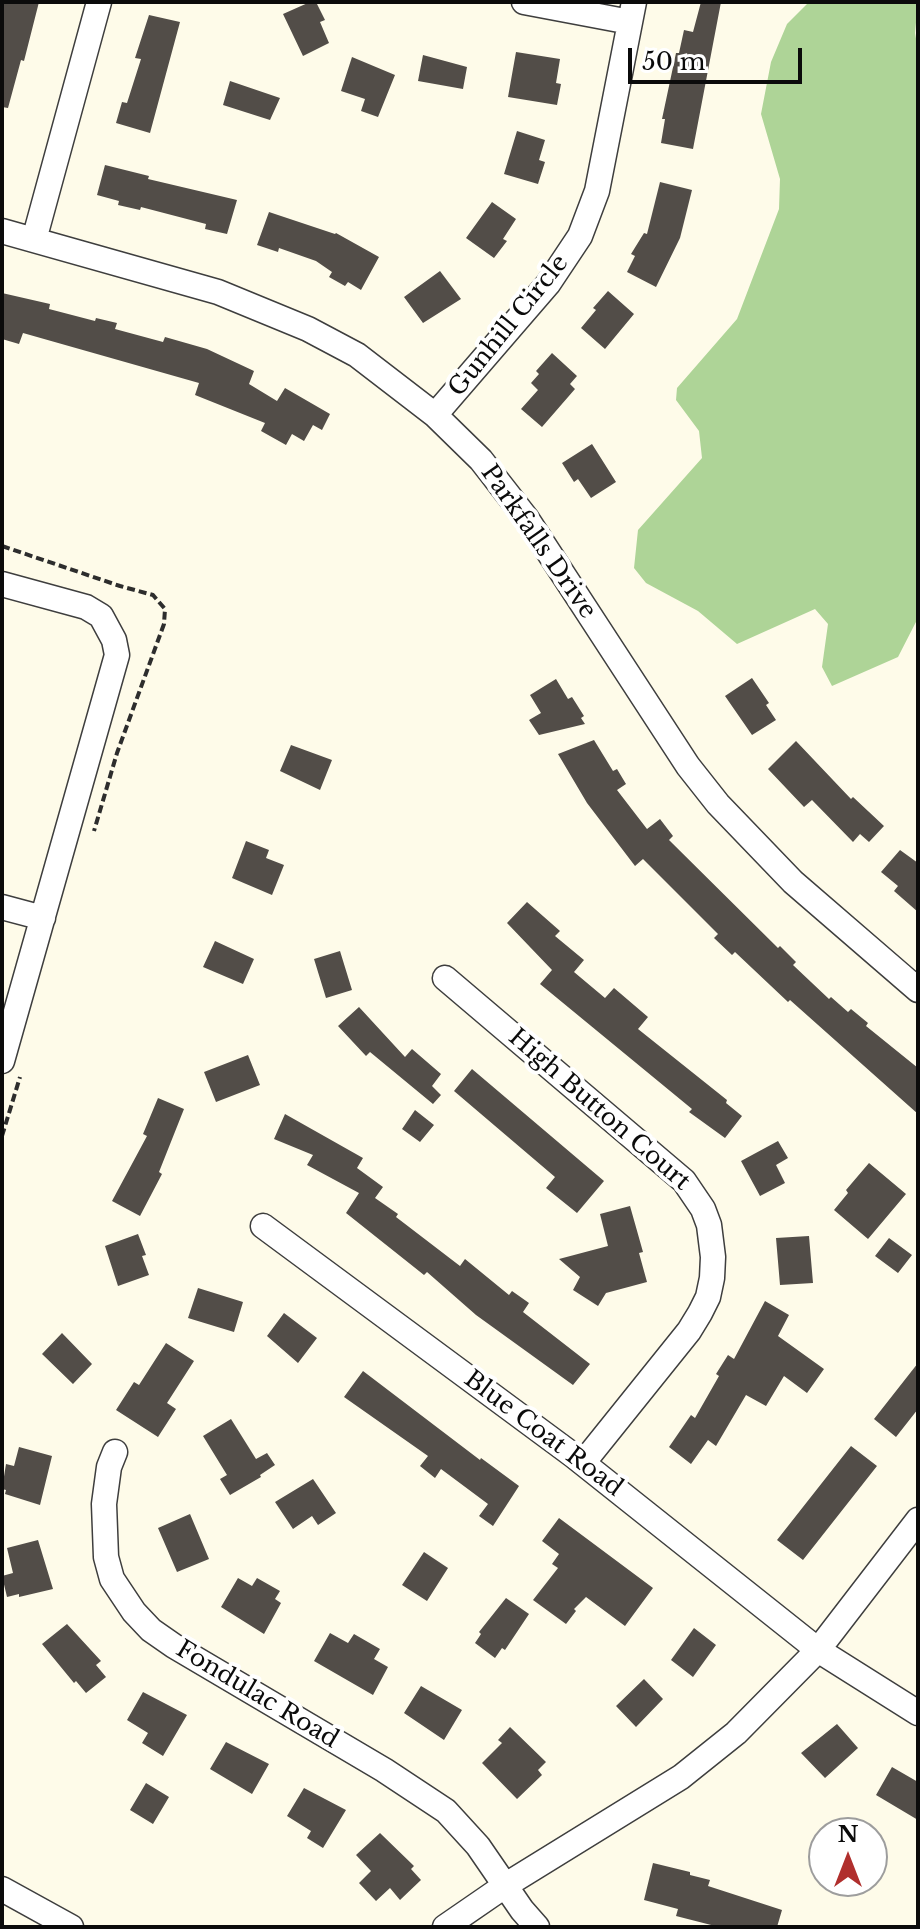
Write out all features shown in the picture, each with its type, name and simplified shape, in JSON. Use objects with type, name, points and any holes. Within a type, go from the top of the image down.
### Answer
[{"type":"street","points":[[34,240],[99,2]]},
{"type":"street","points":[[524,2],[632,12]]},
{"type":"street","name":"Gunhill Circle","points":[[435,415],[548,284],[580,236],[597,191],[632,12]]},
{"type":"street","name":"Parkfalls Drive","points":[[2,231],[218,292],[308,329],[357,355],[435,415],[481,460],[527,519],[688,766],[718,804],[793,882],[918,990]]},
{"type":"street","points":[[2,584],[86,607],[101,616],[114,640],[117,655],[2,1061]]},
{"type":"street","points":[[2,907],[43,918]]},
{"type":"street","name":"High Button Court","points":[[445,978],[684,1181],[703,1209],[709,1225],[712,1278],[700,1313],[583,1463]]},
{"type":"street","name":"Blue Coat Road","points":[[263,1226],[583,1463],[818,1650],[918,1713]]},
{"type":"street","name":"Fondulac Road","points":[[115,1452],[109,1467],[104,1504],[106,1557],[112,1579],[134,1612],[151,1630],[174,1646],[384,1770],[446,1811],[478,1846],[537,1927]]},
{"type":"street","points":[[445,1927],[506,1885],[681,1777],[736,1733],[818,1650],[918,1520]]},
{"type":"street","points":[[2,1889],[71,1927]]},
{"type":"green space","points":[[809,2],[918,2],[915,33],[918,50],[918,618],[898,657],[832,686],[822,667],[828,624],[815,609],[737,644],[698,611],[646,583],[634,568],[638,530],[702,458],[699,431],[676,400],[677,388],[737,319],[779,209],[780,179],[761,114],[771,62],[787,24]]},
{"type":"building","points":[[2,2],[39,2],[8,108],[2,107]]},
{"type":"building","points":[[316,2],[325,20],[320,22],[329,43],[303,56],[283,14]]},
{"type":"building","points":[[701,2],[721,2],[693,149],[661,143],[665,119],[662,119],[676,53],[679,53],[684,30],[693,32]]},
{"type":"building","points":[[149,15],[180,22],[150,133],[116,123],[122,102],[127,103],[141,59],[135,58]]},
{"type":"building","points":[[516,52],[560,59],[556,83],[561,84],[557,105],[508,97]]},
{"type":"building","points":[[423,55],[467,67],[463,89],[418,81]]},
{"type":"building","points":[[352,57],[395,75],[378,117],[361,111],[365,99],[341,91]]},
{"type":"building","points":[[230,81],[280,98],[270,120],[223,105]]},
{"type":"building","points":[[517,131],[545,140],[539,160],[545,162],[538,184],[504,174]]},
{"type":"building","points":[[105,165],[149,176],[148,179],[237,200],[227,234],[205,229],[206,224],[141,207],[140,210],[118,205],[119,201],[97,195]]},
{"type":"building","points":[[660,182],[692,190],[680,238],[656,287],[627,272],[635,256],[631,254],[644,233],[647,234]]},
{"type":"building","points":[[492,202],[516,219],[503,239],[507,241],[494,258],[466,238]]},
{"type":"building","points":[[269,212],[336,233],[379,257],[361,290],[348,282],[345,286],[329,277],[332,272],[316,261],[279,248],[278,252],[257,245]]},
{"type":"building","points":[[440,271],[461,299],[423,323],[404,297]]},
{"type":"building","points":[[608,291],[634,314],[605,349],[581,328]]},
{"type":"building","points":[[2,293],[50,304],[49,309],[95,321],[96,318],[117,323],[115,329],[163,342],[165,337],[207,349],[254,371],[249,384],[277,401],[285,388],[330,414],[322,430],[313,425],[304,441],[292,434],[286,445],[261,431],[265,423],[195,395],[199,383],[23,333],[19,344],[2,339]]},
{"type":"building","points":[[552,353],[577,376],[570,384],[575,389],[542,427],[521,409],[538,390],[531,383],[539,374],[536,371]]},
{"type":"building","points":[[592,444],[616,482],[591,498],[578,479],[574,482],[562,463]]},
{"type":"building","points":[[752,678],[776,720],[752,735],[725,696]]},
{"type":"building","points":[[556,679],[568,699],[572,697],[584,716],[581,718],[585,724],[539,735],[529,720],[541,713],[530,695]]},
{"type":"building","points":[[594,740],[613,771],[617,769],[626,784],[617,790],[647,829],[660,819],[673,836],[669,840],[796,962],[793,965],[829,999],[831,997],[848,1012],[851,1009],[868,1023],[866,1026],[918,1068],[918,1114],[735,952],[732,955],[714,938],[718,934],[643,859],[635,866],[587,803],[558,754]]},
{"type":"building","points":[[796,741],[851,799],[853,797],[884,826],[869,842],[860,834],[853,842],[812,800],[804,807],[768,769]]},
{"type":"building","points":[[291,745],[332,760],[320,790],[280,771]]},
{"type":"building","points":[[246,841],[269,850],[266,858],[284,865],[272,895],[232,878]]},
{"type":"building","points":[[900,850],[918,863],[918,912],[894,891],[898,886],[881,872]]},
{"type":"building","points":[[527,902],[560,931],[555,936],[584,960],[574,972],[605,998],[614,988],[648,1017],[638,1029],[727,1100],[726,1103],[742,1116],[725,1138],[689,1112],[692,1109],[540,984],[552,970],[507,923]]},
{"type":"building","points":[[215,941],[254,959],[243,984],[203,967]]},
{"type":"building","points":[[340,951],[352,990],[326,998],[314,959]]},
{"type":"building","points":[[359,1007],[405,1057],[412,1049],[441,1074],[432,1086],[441,1095],[433,1104],[370,1052],[366,1056],[338,1026]]},
{"type":"building","points":[[248,1055],[260,1085],[216,1102],[204,1072]]},
{"type":"building","points":[[472,1069],[604,1181],[577,1213],[546,1188],[555,1177],[454,1091]]},
{"type":"building","points":[[158,1098],[184,1109],[159,1172],[162,1174],[140,1216],[112,1201],[147,1136],[143,1134]]},
{"type":"building","points":[[415,1110],[434,1125],[420,1142],[402,1129]]},
{"type":"building","points":[[285,1114],[363,1158],[357,1168],[383,1187],[375,1198],[398,1214],[396,1217],[460,1266],[465,1259],[509,1295],[512,1291],[529,1303],[523,1312],[590,1364],[573,1385],[476,1315],[427,1272],[424,1275],[346,1213],[359,1193],[307,1165],[313,1155],[274,1139]]},
{"type":"building","points":[[778,1141],[788,1158],[776,1165],[785,1183],[760,1196],[741,1161]]},
{"type":"building","points":[[869,1163],[906,1194],[868,1239],[834,1210]]},
{"type":"building","points":[[630,1206],[643,1252],[639,1253],[647,1282],[606,1293],[598,1306],[573,1290],[580,1277],[559,1259],[608,1246],[600,1214]]},
{"type":"building","points":[[138,1234],[149,1275],[118,1286],[105,1246]]},
{"type":"building","points":[[809,1236],[813,1283],[780,1285],[776,1238]]},
{"type":"building","points":[[889,1238],[912,1255],[898,1273],[875,1256]]},
{"type":"building","points":[[198,1288],[243,1302],[234,1332],[188,1318]]},
{"type":"building","points":[[765,1301],[789,1315],[778,1336],[824,1369],[807,1393],[784,1376],[766,1406],[746,1395],[716,1446],[708,1440],[691,1464],[669,1447],[691,1415],[695,1418],[728,1355],[734,1359]]},
{"type":"building","points":[[284,1313],[317,1338],[298,1363],[267,1336]]},
{"type":"building","points":[[62,1333],[92,1364],[73,1384],[42,1354]]},
{"type":"building","points":[[166,1343],[194,1361],[167,1403],[176,1409],[158,1437],[116,1410],[134,1382],[139,1385]]},
{"type":"building","points":[[918,1363],[918,1409],[896,1437],[874,1419]]},
{"type":"building","points":[[363,1371],[519,1486],[493,1526],[479,1516],[488,1504],[441,1469],[435,1478],[420,1466],[428,1456],[344,1397]]},
{"type":"building","points":[[231,1419],[256,1459],[267,1453],[275,1465],[230,1495],[220,1479],[227,1475],[203,1436]]},
{"type":"building","points":[[851,1446],[877,1466],[803,1560],[777,1540]]},
{"type":"building","points":[[19,1447],[52,1456],[40,1505],[5,1494],[6,1490],[2,1489],[6,1464],[14,1466]]},
{"type":"building","points":[[313,1479],[336,1513],[318,1525],[312,1516],[293,1529],[275,1502]]},
{"type":"building","points":[[190,1514],[209,1559],[177,1572],[158,1528]]},
{"type":"building","points":[[559,1518],[653,1588],[625,1626],[586,1597],[574,1609],[576,1611],[566,1624],[533,1600],[558,1568],[552,1564],[559,1554],[542,1541]]},
{"type":"building","points":[[38,1540],[53,1589],[7,1597],[2,1576],[13,1573],[7,1548]]},
{"type":"building","points":[[424,1552],[448,1568],[427,1601],[402,1585]]},
{"type":"building","points":[[238,1578],[252,1586],[257,1578],[280,1591],[275,1599],[281,1603],[264,1634],[221,1607]]},
{"type":"building","points":[[506,1598],[529,1614],[505,1650],[502,1648],[495,1658],[475,1643],[481,1634],[479,1632]]},
{"type":"building","points":[[67,1624],[101,1661],[96,1665],[106,1677],[86,1693],[42,1644]]},
{"type":"building","points":[[694,1628],[716,1645],[693,1677],[671,1660]]},
{"type":"building","points":[[330,1633],[348,1643],[354,1634],[380,1649],[374,1659],[388,1667],[373,1695],[314,1661]]},
{"type":"building","points":[[644,1679],[663,1699],[636,1727],[616,1706]]},
{"type":"building","points":[[421,1686],[462,1710],[444,1740],[404,1713]]},
{"type":"building","points":[[143,1692],[187,1715],[163,1756],[142,1743],[148,1733],[127,1720]]},
{"type":"building","points":[[837,1724],[858,1748],[825,1778],[801,1753]]},
{"type":"building","points":[[510,1727],[546,1762],[538,1770],[542,1775],[517,1799],[482,1763],[502,1743],[498,1740]]},
{"type":"building","points":[[226,1742],[269,1764],[252,1794],[210,1769]]},
{"type":"building","points":[[892,1767],[918,1782],[918,1820],[876,1795]]},
{"type":"building","points":[[146,1783],[169,1797],[153,1824],[130,1810]]},
{"type":"building","points":[[304,1788],[346,1810],[323,1848],[307,1838],[311,1831],[287,1816]]},
{"type":"building","points":[[380,1833],[414,1866],[411,1869],[421,1880],[400,1900],[390,1888],[376,1901],[359,1883],[371,1871],[356,1855]]},
{"type":"building","points":[[653,1863],[690,1872],[690,1875],[710,1880],[708,1886],[782,1910],[777,1927],[719,1927],[676,1916],[678,1909],[644,1900]]}]
